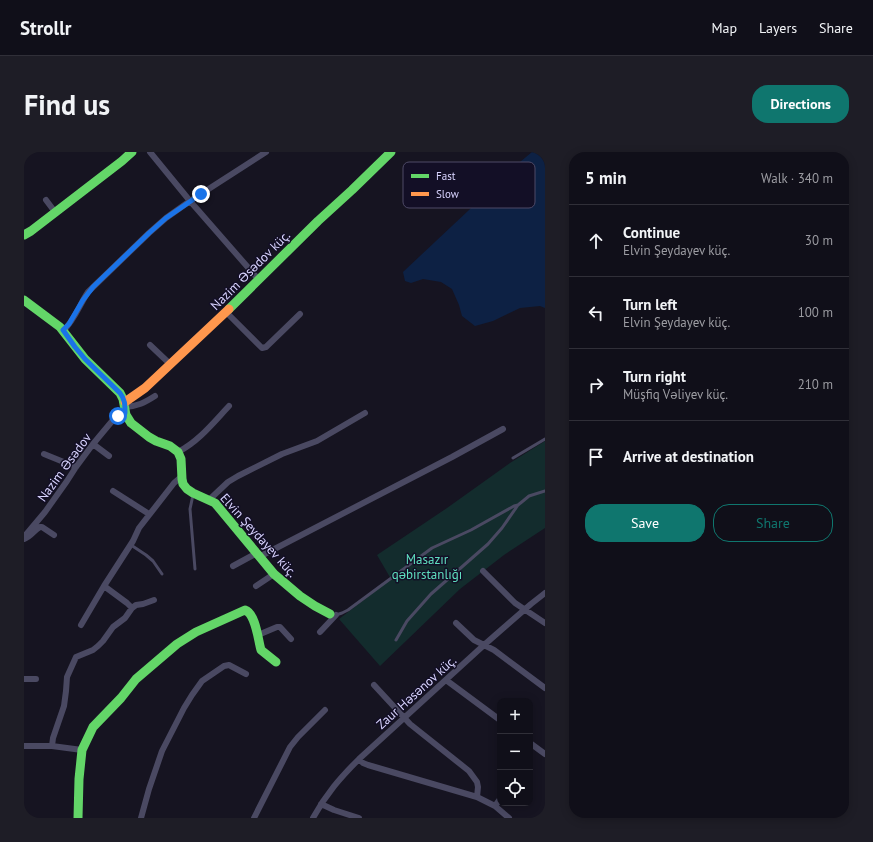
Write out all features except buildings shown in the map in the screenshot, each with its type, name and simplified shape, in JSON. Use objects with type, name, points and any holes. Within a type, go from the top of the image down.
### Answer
[{"type":"street","points":[[24,235],[132,152]]},
{"type":"street","points":[[150,152],[190,201],[259,280]]},
{"type":"street","points":[[63,330],[69,324],[83,300],[93,287],[149,233],[190,201],[266,152]]},
{"type":"street","name":"Nazim Əsədov küç.","points":[[125,407],[226,312],[318,221],[391,152]]},
{"type":"street","points":[[46,200],[55,212]]},
{"type":"street","points":[[24,300],[63,330],[85,359],[120,393],[123,397],[130,421],[143,434],[153,440],[169,446],[178,452],[180,456],[181,477],[174,483],[139,528],[131,545],[81,624]]},
{"type":"street","points":[[226,312],[262,348],[266,347],[300,314]]},
{"type":"street","points":[[150,345],[170,364]]},
{"type":"street","points":[[125,407],[142,404],[155,396]]},
{"type":"street","points":[[178,452],[187,448],[202,436],[228,406]]},
{"type":"street","name":"Nazim Əsədov","points":[[24,538],[49,506],[93,444],[125,407]]},
{"type":"street","points":[[210,499],[228,482],[238,476],[282,454],[317,441],[364,413]]},
{"type":"street","points":[[233,566],[258,555],[452,457],[503,429]]},
{"type":"street","points":[[93,444],[109,456]]},
{"type":"street","points":[[44,454],[76,467]]},
{"type":"street","name":"Elvin Şeydayev küç.","points":[[181,477],[186,488],[194,493],[210,499],[219,507],[274,574],[300,596],[333,614]]},
{"type":"street","points":[[114,491],[149,514]]},
{"type":"street","points":[[24,538],[30,536],[40,527],[54,535]]},
{"type":"street","points":[[484,571],[515,604],[545,623]]},
{"type":"street","points":[[256,586],[274,574]]},
{"type":"street","points":[[104,586],[132,608]]},
{"type":"street","name":"Zaur Həsənov küç.","points":[[313,818],[334,785],[359,759],[484,645],[545,593]]},
{"type":"street","points":[[52,746],[53,738],[64,706],[67,677],[76,657],[93,650],[98,646],[113,627],[125,618],[136,605],[154,600]]},
{"type":"street","points":[[78,818],[79,778],[82,750],[93,727],[121,698],[136,679],[177,644],[196,632],[245,610],[250,614],[258,635],[261,650],[276,662]]},
{"type":"street","points":[[320,632],[333,614]]},
{"type":"street","points":[[456,623],[474,640],[494,650],[545,688]]},
{"type":"street","points":[[258,635],[280,627],[291,639]]},
{"type":"street","points":[[141,818],[162,750],[184,708],[202,681],[224,666],[229,665],[246,674]]},
{"type":"street","points":[[24,679],[36,679]]},
{"type":"street","points":[[446,680],[497,718]]},
{"type":"street","points":[[374,685],[415,728],[469,771],[477,782],[477,797]]},
{"type":"street","points":[[254,818],[290,747],[325,710]]},
{"type":"street","points":[[533,745],[545,754]]},
{"type":"street","points":[[24,746],[52,746],[82,750]]},
{"type":"street","points":[[359,759],[368,765],[477,797],[494,806],[509,818]]},
{"type":"street","points":[[494,806],[497,802]]},
{"type":"street","points":[[321,804],[359,818]]},
{"type":"lane","points":[[513,458],[545,439]]},
{"type":"lane","points":[[396,640],[407,621],[431,594],[488,544],[502,528],[518,505],[529,496],[545,491]]},
{"type":"lane","points":[[194,493],[190,509],[195,569]]},
{"type":"lane","points":[[333,614],[342,613],[348,610],[432,548],[471,530],[518,505]]},
{"type":"lane","points":[[131,545],[150,558],[162,574]]},
{"type":"green space","name":"Masazır qəbirstanlığı","points":[[545,441],[545,528],[504,555],[460,589],[380,666],[339,619],[391,579],[377,555],[510,463]]},
{"type":"water","points":[[532,152],[545,152],[545,308],[540,306],[520,308],[493,321],[475,326],[462,316],[452,289],[441,282],[423,279],[411,283],[405,281],[403,272],[471,208],[535,208],[535,162],[520,162]]},
{"type":"traffic: fast","points":[[24,235],[132,152]]},
{"type":"traffic: fast","points":[[229,309],[318,221],[391,152]]},
{"type":"traffic: fast","points":[[24,300],[60,327],[85,359],[120,393],[123,399],[126,415],[131,423],[149,437],[170,446],[178,452],[181,459],[183,484],[187,489],[215,503],[274,574],[300,596],[330,614]]},
{"type":"traffic: fast","points":[[78,818],[79,779],[82,750],[93,727],[121,698],[136,679],[177,644],[196,632],[245,610],[249,612],[252,617],[261,650],[276,662]]},
{"type":"traffic: slow","points":[[125,402],[145,388],[229,309]]},
{"type":"route","points":[[118,416],[125,413],[125,402],[123,397],[85,359],[63,330],[67,328],[88,292],[93,287],[166,218],[201,194]]}]
